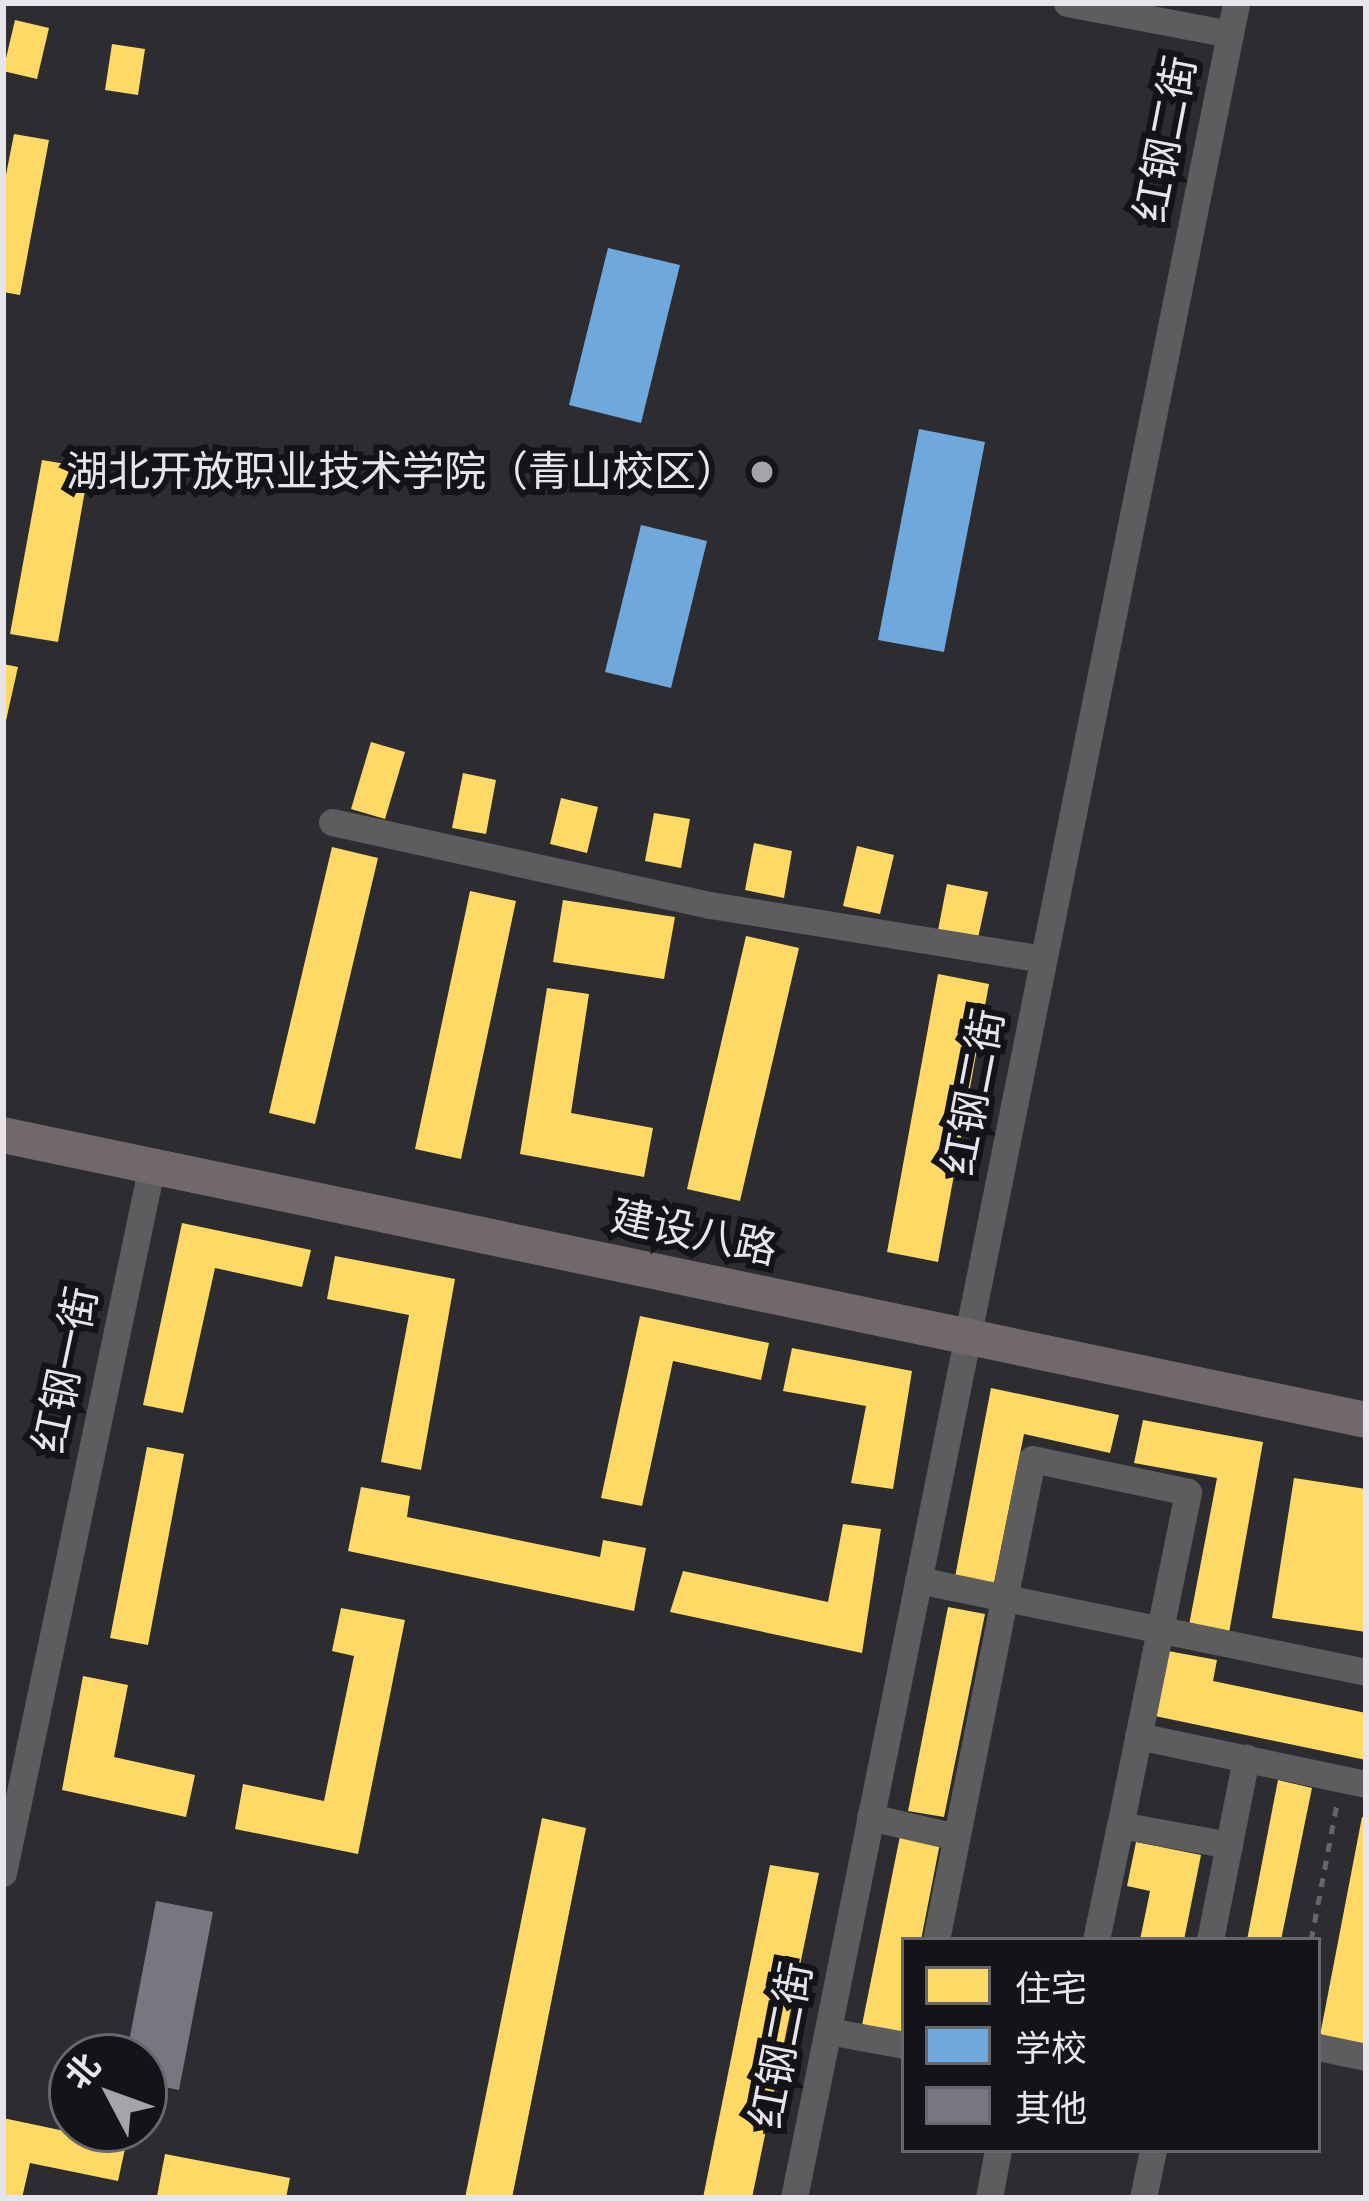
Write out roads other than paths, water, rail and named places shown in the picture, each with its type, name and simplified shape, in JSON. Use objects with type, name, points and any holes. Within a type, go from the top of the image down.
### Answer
[{"type":"main road","name":"建设八路","points":[[3,1135],[1366,1420]]},
{"type":"street","points":[[1067,3],[1230,34]]},
{"type":"street","name":"红钢二街","points":[[800,2197],[827,2031],[1236,3]]},
{"type":"street","points":[[332,822],[710,905],[1043,959]]},
{"type":"street","name":"红钢一街","points":[[3,1873],[152,1166]]},
{"type":"street","points":[[937,1937],[1032,1459],[1188,1492],[1097,1937]]},
{"type":"street","points":[[918,1580],[1366,1672]]},
{"type":"street","points":[[1138,1736],[1354,1782]]},
{"type":"street","points":[[1211,1937],[1246,1758]]},
{"type":"street","points":[[870,1817],[956,1837]]},
{"type":"street","points":[[1120,1825],[1228,1845]]},
{"type":"street","points":[[827,2031],[901,2044]]},
{"type":"street","points":[[1321,2048],[1366,2056]]},
{"type":"street","points":[[989,2198],[997,2153]]},
{"type":"street","points":[[1143,2198],[1152,2153]]},
{"type":"place","name":"湖北开放职业技术学院（青山校区）","points":[[762,472]]}]
